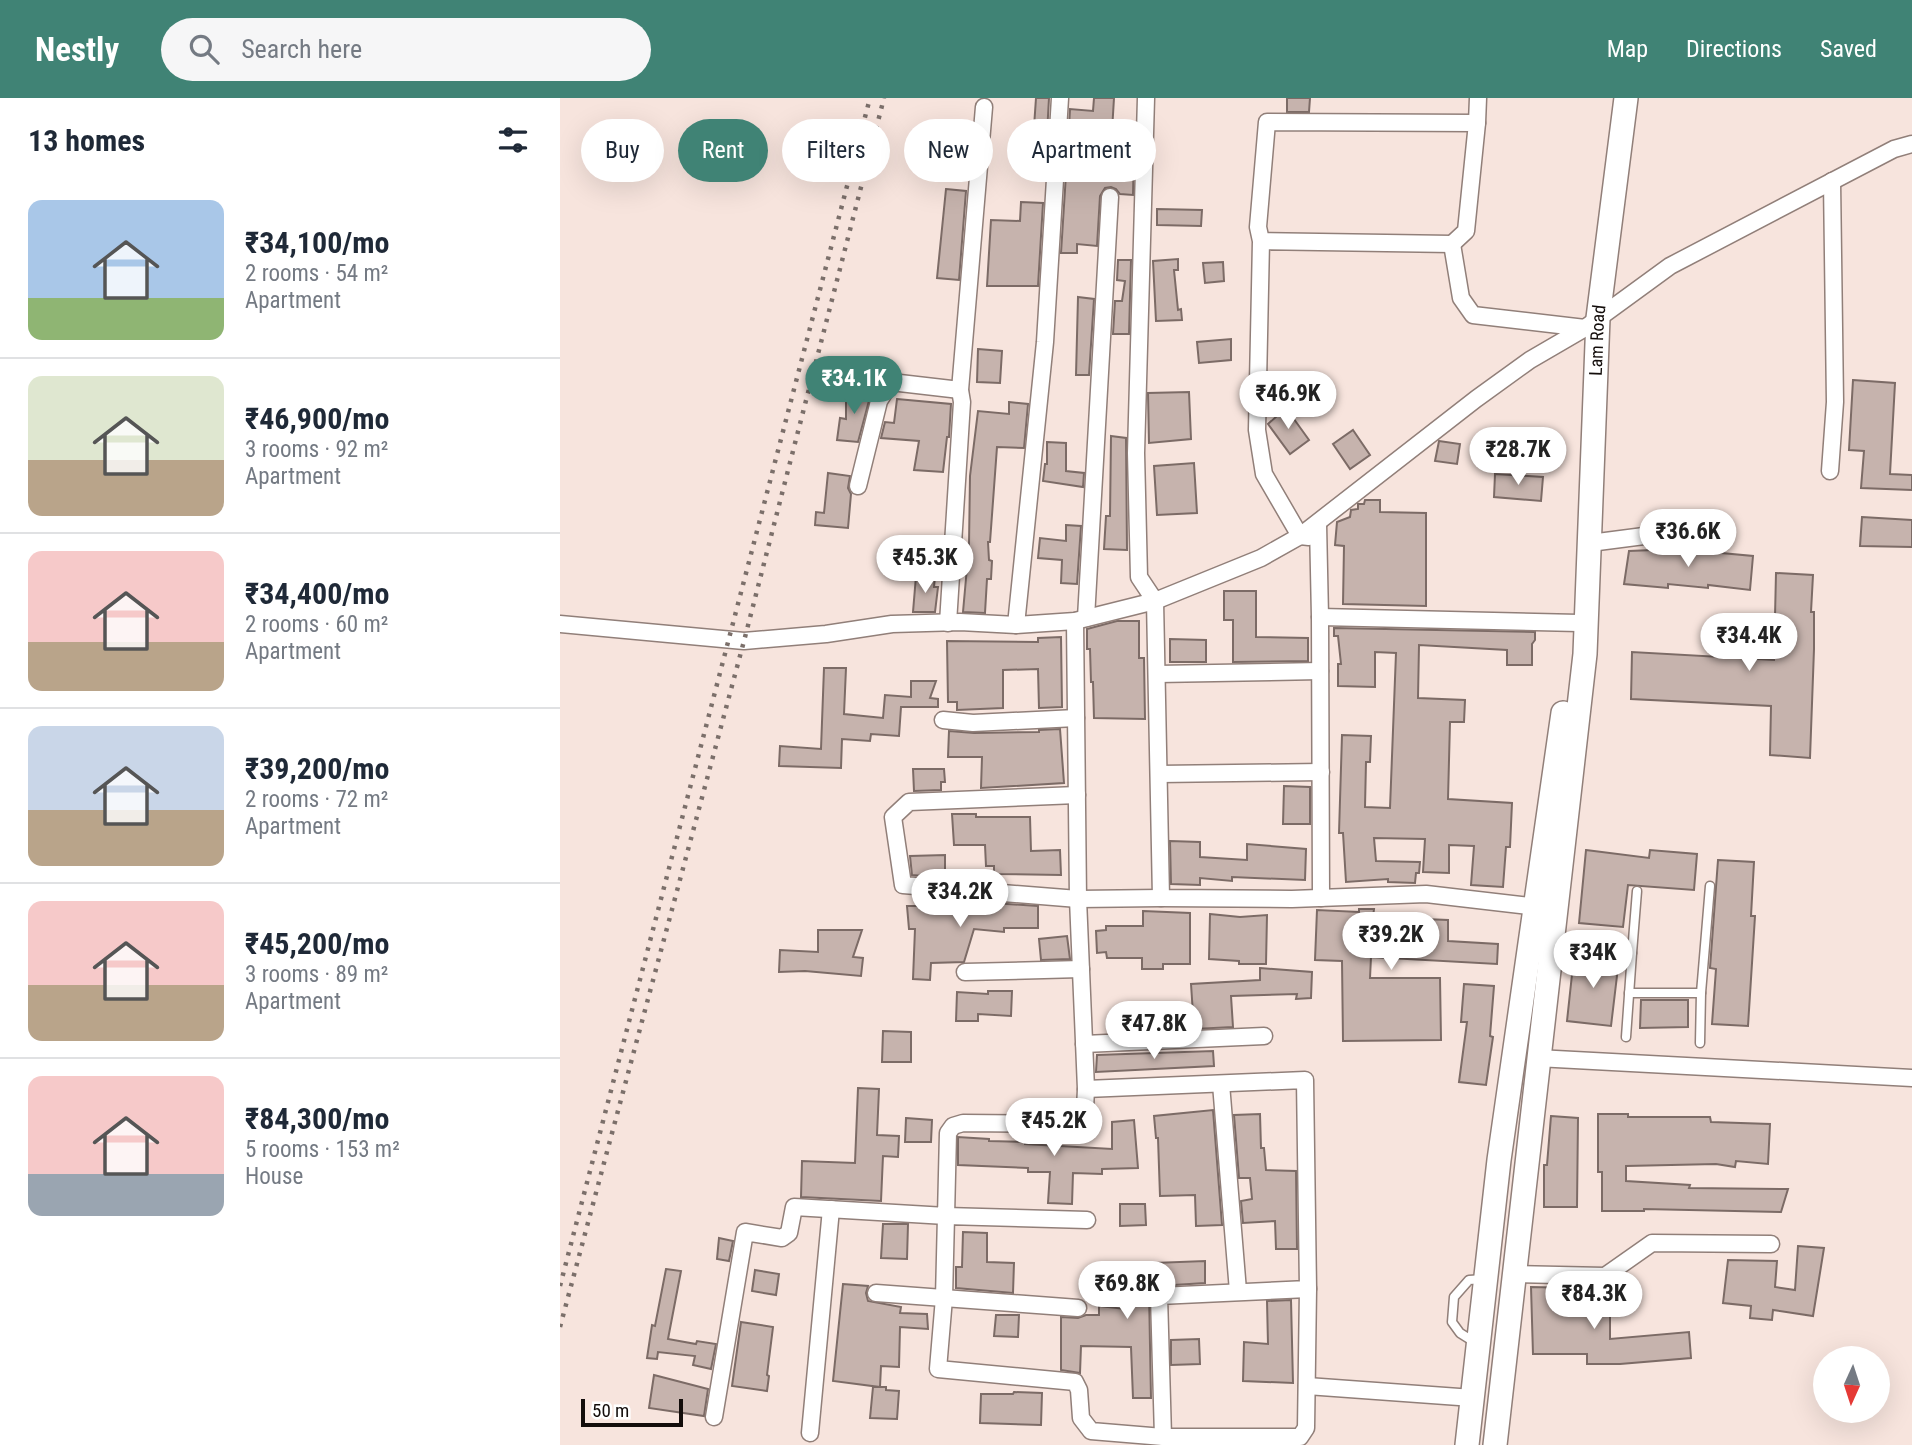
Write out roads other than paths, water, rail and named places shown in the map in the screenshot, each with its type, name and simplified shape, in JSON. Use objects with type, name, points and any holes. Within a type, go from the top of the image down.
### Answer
[{"type":"main road","name":"Lam Road","points":[[1588,586],[1591,323],[1626,98]]},
{"type":"main road","points":[[1495,1445],[1550,948],[1545,908],[1572,649],[1588,586]]},
{"type":"main road","points":[[1467,1445],[1499,1160],[1545,908],[1585,654],[1588,586]]},
{"type":"street","points":[[1016,625],[1045,342],[1060,98]]},
{"type":"street","points":[[1146,98],[1136,453],[1139,577],[1155,601],[1161,898]]},
{"type":"street","points":[[1261,241],[1452,244],[1466,231],[1478,98]]},
{"type":"street","points":[[948,623],[962,402],[960,390],[984,107]]},
{"type":"street","points":[[1300,536],[1264,474],[1257,430],[1261,241],[1258,227],[1267,122],[1477,123]]},
{"type":"street","points":[[560,624],[744,641],[826,634],[892,624],[1016,625],[1081,620],[1155,601],[1261,558],[1300,536],[1318,530],[1476,398],[1530,359],[1591,323],[1670,266],[1894,149],[1912,144]]},
{"type":"street","points":[[1829,471],[1835,402],[1832,181]]},
{"type":"street","points":[[1086,1089],[1305,1080],[1307,1387],[1306,1427],[1300,1437],[1163,1437],[1091,1431],[1081,1418],[1079,1390],[1075,1382],[938,1369],[944,1298],[948,1133],[953,1126],[963,1123],[1075,1124],[1082,1118],[1085,1109],[1078,899],[1076,718],[1110,197]]},
{"type":"street","points":[[1452,244],[1461,298],[1473,315],[1591,323]]},
{"type":"street","points":[[858,486],[879,401],[891,382],[960,390]]},
{"type":"street","points":[[1318,530],[1321,898]]},
{"type":"street","points":[[1590,543],[1644,536],[1662,539],[1717,538]]},
{"type":"street","points":[[1320,617],[1578,623]]},
{"type":"street","points":[[1157,674],[1320,671]]},
{"type":"street","points":[[943,720],[973,723],[1076,718]]},
{"type":"street","points":[[1159,774],[1321,772]]},
{"type":"street","points":[[1077,795],[909,802],[894,817],[904,885],[1078,899],[1321,898],[1426,894],[1545,908]]},
{"type":"street","points":[[965,972],[1081,969]]},
{"type":"street","points":[[1084,1044],[1264,1036]]},
{"type":"street","points":[[1537,1058],[1912,1078]]},
{"type":"street","points":[[1222,1084],[1238,1291]]},
{"type":"street","points":[[714,1417],[746,1232],[782,1238],[789,1233],[794,1207],[946,1216],[1087,1220]]},
{"type":"street","points":[[810,1433],[831,1209]]},
{"type":"street","points":[[1513,1280],[1605,1276],[1652,1243],[1771,1244]]},
{"type":"street","points":[[1163,1437],[1159,1296],[1308,1289]]},
{"type":"street","points":[[876,1293],[1078,1308]]},
{"type":"street","points":[[1307,1387],[1473,1398]]},
{"type":"lane","points":[[1700,1043],[1701,993],[1710,887]]},
{"type":"lane","points":[[1626,1037],[1637,891]]},
{"type":"lane","points":[[1550,948],[1632,953]]},
{"type":"lane","points":[[1629,993],[1701,993]]},
{"type":"lane","points":[[1486,1281],[1513,1280]]},
{"type":"railway","points":[[560,1286],[870,98]]},
{"type":"railway","points":[[560,1327],[744,641],[884,98]]}]
